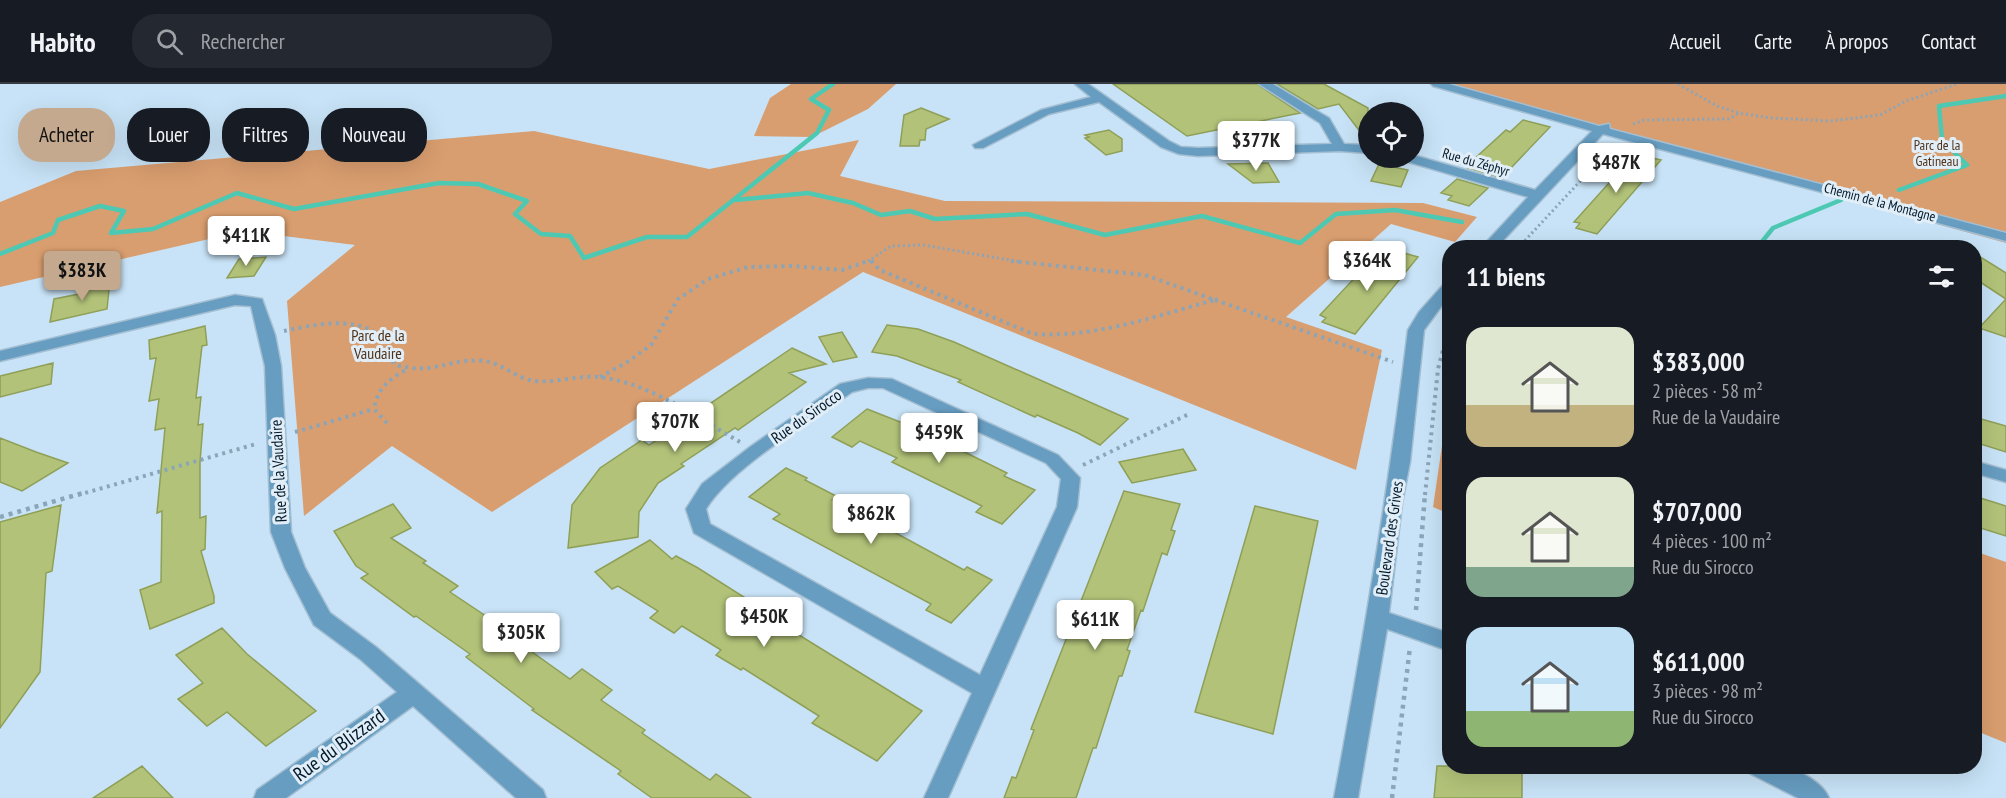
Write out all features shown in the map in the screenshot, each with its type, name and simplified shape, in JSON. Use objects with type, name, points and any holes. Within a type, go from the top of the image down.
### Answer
[{"type":"street","points":[[1082,84],[1165,144],[1179,150],[1198,152],[1358,148]]},
{"type":"street","points":[[1265,84],[1325,121],[1340,147]]},
{"type":"street","name":"Chemin de la Montagne","points":[[1437,84],[2006,237]]},
{"type":"street","points":[[979,145],[1045,112],[1100,98]]},
{"type":"street","points":[[1495,240],[1592,137],[1603,129]]},
{"type":"street","name":"Rue du Zéphyr","points":[[1424,162],[1536,195]]},
{"type":"street","name":"Rue de la Vaudaire","points":[[0,356],[235,300],[257,302],[273,366],[281,532],[295,568],[322,619],[369,653],[534,798]]},
{"type":"street","name":"Boulevard des Grives","points":[[1346,798],[1378,618],[1392,503],[1401,462],[1416,330],[1442,304]]},
{"type":"street","name":"Rue du Sirocco","points":[[985,690],[701,528],[696,509],[709,489],[756,451],[846,387],[868,383],[886,384],[1052,459],[1066,473]]},
{"type":"street","points":[[1982,468],[2006,476]]},
{"type":"street","points":[[936,798],[1067,507],[1071,478],[1066,473]]},
{"type":"street","points":[[1378,618],[1442,640]]},
{"type":"street","name":"Rue du Blizzard","points":[[266,798],[413,693]]},
{"type":"street","points":[[1775,774],[1801,786],[1817,798]]},
{"type":"path","points":[[1678,84],[1717,106],[1739,113],[1830,121],[1880,115],[1906,101],[1957,84]]},
{"type":"path","points":[[1525,240],[1637,121],[1729,118],[1739,113]]},
{"type":"path","points":[[599,377],[629,361],[651,345],[678,299],[708,279],[748,267],[792,266],[842,270],[870,260],[891,246],[923,245],[1017,262],[1145,275],[1411,368]]},
{"type":"path","points":[[870,260],[880,270],[1033,333],[1054,337],[1109,327],[1218,299]]},
{"type":"path","points":[[267,335],[307,326],[349,325],[371,330],[385,339],[394,364],[406,370],[434,370],[464,362],[483,361],[533,381],[599,377],[638,386],[756,451]]},
{"type":"path","points":[[1392,798],[1417,602],[1424,498],[1442,347]]},
{"type":"path","points":[[387,423],[374,409],[375,397],[390,378],[406,370]]},
{"type":"path","points":[[0,517],[249,447],[374,409]]},
{"type":"path","points":[[1066,473],[1191,413]]},
{"type":"green space","points":[[791,84],[896,84],[868,109],[812,137],[754,136],[770,98]]},
{"type":"green space","name":"Parc de la Gatineau","points":[[1430,84],[2006,84],[2006,243],[1433,85]]},
{"type":"green space","name":"Parc de la Vaudaire","points":[[534,131],[709,169],[859,140],[840,176],[945,201],[1423,203],[1477,217],[1457,240],[1448,240],[1391,224],[1286,317],[1382,350],[1356,470],[863,272],[492,512],[392,446],[304,516],[287,301],[355,245],[244,231],[0,287],[0,202],[76,171],[179,162],[210,162],[210,159],[222,158],[222,162],[309,162],[309,151],[321,150],[321,162],[427,162],[427,140]]},
{"type":"green space","points":[[1442,446],[1442,511],[1433,507]]},
{"type":"green space","points":[[1982,554],[2006,562],[2006,743],[1982,733]]},
{"type":"building","points":[[1113,84],[1257,84],[1300,113],[1187,136]]},
{"type":"building","points":[[1277,84],[1324,84],[1358,103],[1358,129],[1339,104],[1318,109]]},
{"type":"building","points":[[921,108],[949,119],[926,129],[925,140],[920,140],[919,146],[900,146],[904,115]]},
{"type":"building","points":[[1523,120],[1550,127],[1508,171],[1506,170],[1499,177],[1468,168],[1475,162],[1472,161],[1506,130],[1510,132]]},
{"type":"building","points":[[1109,130],[1122,139],[1122,151],[1106,155],[1085,138],[1089,137],[1085,135]]},
{"type":"building","points":[[1635,154],[1661,160],[1597,234],[1576,228],[1580,223],[1574,222]]},
{"type":"building","points":[[1268,163],[1279,182],[1253,183],[1228,164]]},
{"type":"building","points":[[1377,168],[1408,170],[1401,187],[1371,181]]},
{"type":"building","points":[[1457,179],[1488,188],[1469,206],[1448,200],[1452,196],[1441,193]]},
{"type":"building","points":[[1394,250],[1418,257],[1355,334],[1322,322],[1326,318],[1320,315],[1362,270],[1366,271],[1384,252],[1391,254]]},
{"type":"building","points":[[266,257],[254,276],[227,278],[239,259]]},
{"type":"building","points":[[1982,258],[2006,273],[2006,299],[1982,283]]},
{"type":"building","points":[[110,280],[107,309],[50,322],[54,299],[79,294],[80,286]]},
{"type":"building","points":[[2006,299],[2006,337],[1982,329],[1982,325]]},
{"type":"building","points":[[887,325],[918,329],[954,342],[1128,419],[1100,445],[1078,433],[1037,415],[1035,417],[958,382],[961,380],[897,356],[872,352]]},
{"type":"building","points":[[205,326],[207,345],[202,346],[196,398],[201,397],[198,425],[203,424],[200,518],[206,516],[205,549],[201,551],[214,603],[150,629],[140,590],[161,582],[162,511],[157,513],[165,428],[155,430],[159,399],[149,401],[156,358],[150,359],[149,340]]},
{"type":"building","points":[[842,332],[857,357],[833,362],[819,337]]},
{"type":"building","points":[[792,348],[826,364],[789,373],[806,382],[738,430],[735,428],[681,464],[684,466],[658,483],[639,512],[638,537],[568,548],[572,505],[600,468],[642,440],[649,445]]},
{"type":"building","points":[[53,363],[51,384],[0,397],[0,376]]},
{"type":"building","points":[[867,409],[918,429],[1007,473],[1004,476],[1035,490],[1002,524],[976,512],[982,506],[892,462],[897,458],[860,441],[852,447],[832,437]]},
{"type":"building","points":[[1982,419],[2006,426],[2006,452],[1982,444]]},
{"type":"building","points":[[0,438],[68,463],[22,491],[0,482]]},
{"type":"building","points":[[1183,449],[1196,470],[1132,483],[1119,462]]},
{"type":"building","points":[[786,468],[836,496],[832,500],[869,519],[872,516],[895,528],[892,531],[964,570],[967,567],[992,580],[951,623],[926,610],[931,604],[773,519],[780,514],[749,497]]},
{"type":"building","points":[[1124,491],[1180,504],[1171,530],[1175,531],[1167,555],[1162,553],[1143,611],[1141,610],[1127,650],[1130,651],[1122,676],[1119,676],[1096,748],[1093,748],[1076,798],[1004,798],[1012,777],[1016,778],[1034,730],[1031,729]]},
{"type":"building","points":[[1982,498],[2006,506],[2006,536],[1982,528]]},
{"type":"building","points":[[393,504],[411,528],[391,538],[458,586],[450,592],[504,628],[507,625],[528,639],[521,644],[570,679],[582,669],[612,690],[601,700],[645,730],[642,733],[710,780],[716,774],[751,798],[652,798],[618,774],[621,771],[532,710],[534,709],[466,657],[470,654],[361,578],[368,574],[356,566],[334,531]]},
{"type":"building","points":[[61,505],[52,571],[46,573],[40,672],[0,728],[0,522]]},
{"type":"building","points":[[1255,506],[1318,521],[1273,734],[1195,712]]},
{"type":"building","points":[[650,540],[672,559],[676,556],[698,568],[758,606],[755,608],[922,711],[877,761],[812,723],[819,716],[743,668],[741,670],[716,655],[721,650],[682,626],[674,633],[650,618],[658,611],[618,586],[612,589],[595,572]]},
{"type":"building","points":[[222,628],[247,654],[316,711],[266,746],[227,712],[207,726],[178,699],[203,683],[176,655]]},
{"type":"building","points":[[142,766],[173,798],[93,798]]},
{"type":"building","points":[[1437,766],[1442,766],[1442,774],[1522,774],[1522,798],[1434,798]]},
{"type":"waterway","points":[[0,254],[53,233],[58,220],[100,206],[124,211],[111,233],[153,229],[237,193],[294,209],[439,183],[478,184],[527,201],[515,214],[541,234],[570,236],[584,258],[647,237],[687,237],[817,133],[829,110],[811,99],[833,84]]},
{"type":"waterway","points":[[1899,190],[1967,165],[1942,140],[1939,106],[2006,96]]},
{"type":"waterway","points":[[735,200],[808,193],[853,203],[881,215],[910,211],[935,219],[1027,214],[1105,235],[1202,216],[1300,243],[1336,214],[1395,210],[1462,222]]},
{"type":"waterway","points":[[1763,240],[1773,228],[1841,200]]}]
